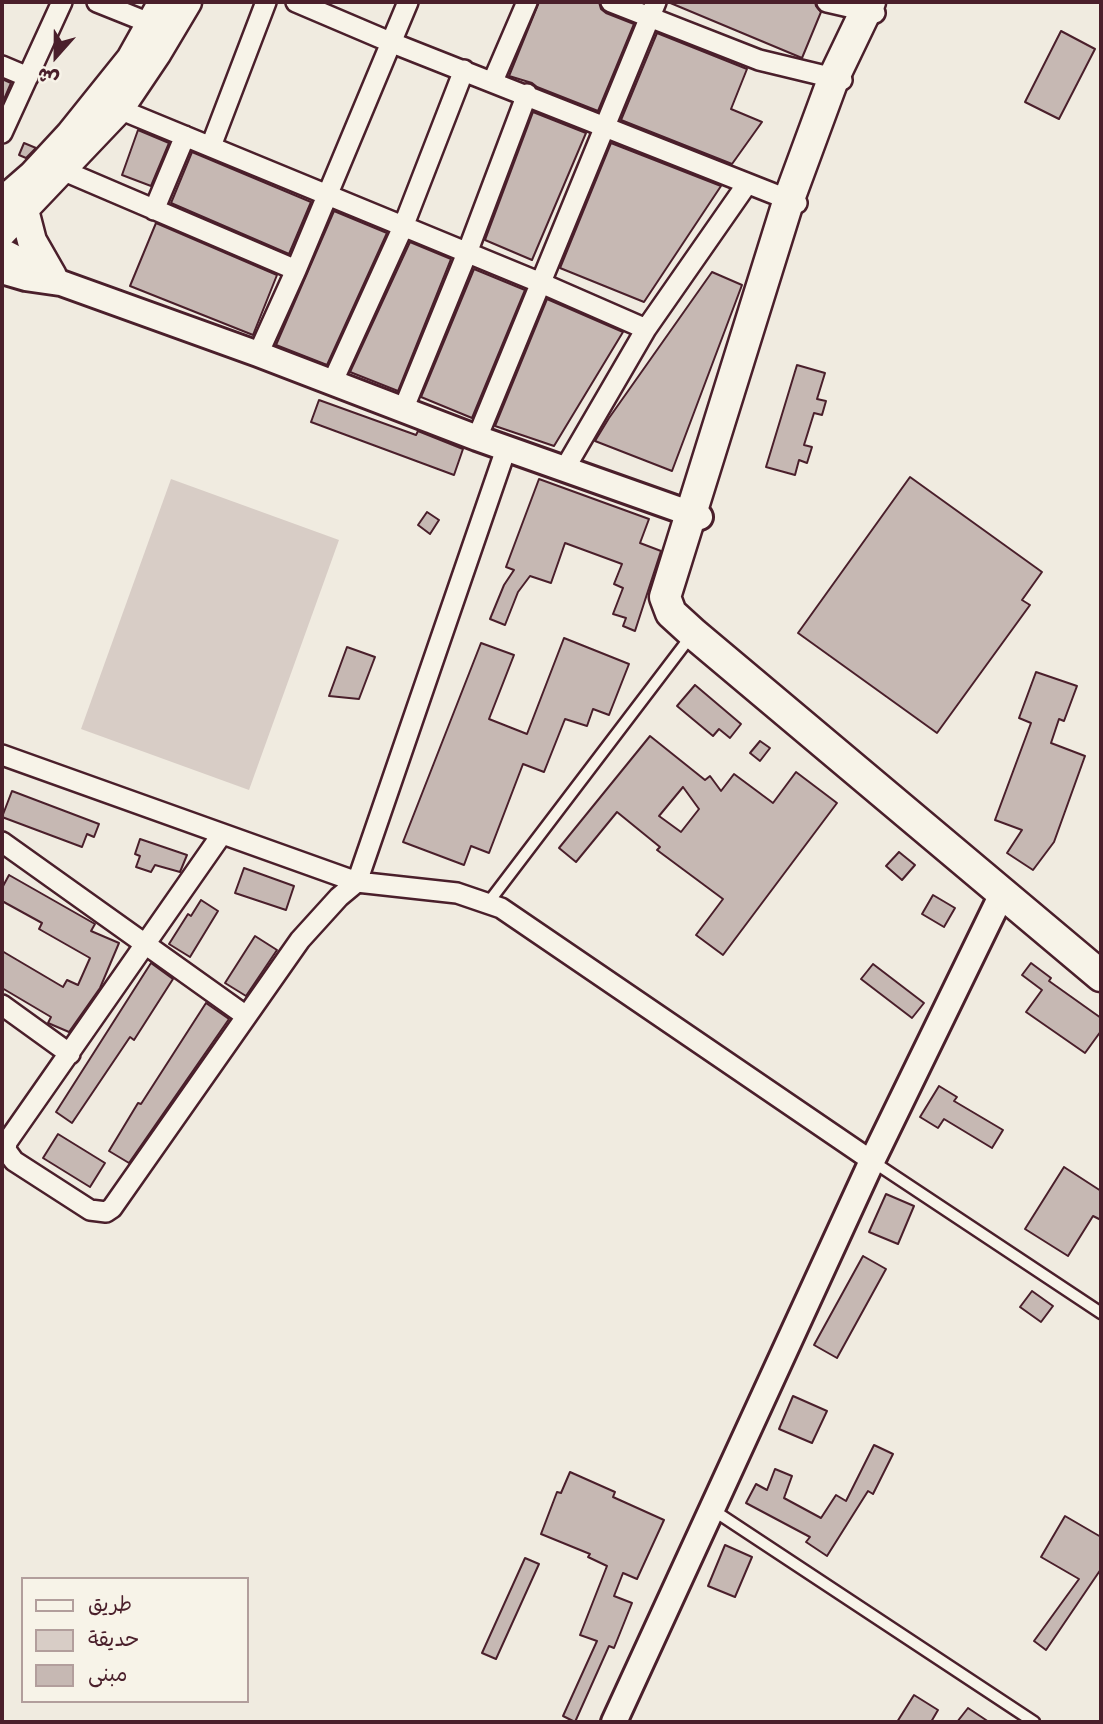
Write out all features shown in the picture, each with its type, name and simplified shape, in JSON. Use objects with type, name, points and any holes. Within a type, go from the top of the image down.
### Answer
[{"type":"main road","points":[[13,206],[62,170],[119,109],[187,2]]},
{"type":"main road","points":[[874,7],[839,79],[793,201],[695,515],[665,597],[671,613],[689,630],[1101,976]]},
{"type":"main road","points":[[2,232],[13,206],[33,175],[70,135],[131,59],[157,13]]},
{"type":"main road","points":[[13,206],[57,279]]},
{"type":"street","points":[[2,133],[62,2]]},
{"type":"street","points":[[97,2],[157,13]]},
{"type":"street","points":[[211,146],[266,2]]},
{"type":"street","points":[[296,2],[390,42],[793,201]]},
{"type":"street","points":[[258,354],[408,2]]},
{"type":"street","points":[[493,81],[527,2]]},
{"type":"street","points":[[611,2],[653,10],[759,60],[839,79]]},
{"type":"street","points":[[827,2],[874,7]]},
{"type":"street","points":[[477,438],[653,10]]},
{"type":"street","points":[[2,66],[28,77]]},
{"type":"street","points":[[332,383],[403,227],[464,70]]},
{"type":"street","points":[[403,410],[467,253],[527,94]]},
{"type":"street","points":[[119,109],[541,282],[646,329]]},
{"type":"street","points":[[154,210],[185,136]]},
{"type":"street","points":[[62,170],[296,270]]},
{"type":"street","points":[[564,470],[646,329],[747,184]]},
{"type":"street","points":[[2,251],[57,279],[506,449],[695,515]]},
{"type":"street","points":[[2,271],[26,278],[57,279]]},
{"type":"street","points":[[222,834],[7,1142],[6,1150],[14,1161],[90,1210],[106,1212],[112,1208],[300,940],[339,897],[357,882],[506,449]]},
{"type":"street","points":[[2,755],[357,882],[445,891],[488,903],[511,914],[872,1161]]},
{"type":"street","points":[[4,848],[246,1016]]},
{"type":"street","points":[[614,1722],[872,1161],[1002,894]]},
{"type":"street","points":[[2,1005],[70,1054]]},
{"type":"lane","points":[[488,903],[689,630]]},
{"type":"lane","points":[[872,1161],[1101,1313]]},
{"type":"lane","points":[[712,1510],[1034,1722]]},
{"type":"green space","points":[[171,479],[339,540],[249,790],[81,729]]},
{"type":"building","points":[[539,2],[599,2],[606,13],[634,24],[598,111],[509,76]]},
{"type":"building","points":[[668,2],[815,2],[821,12],[802,58]]},
{"type":"building","points":[[1061,31],[1095,49],[1059,119],[1025,102]]},
{"type":"building","points":[[657,33],[747,69],[731,109],[762,122],[732,164],[621,120]]},
{"type":"building","points":[[2,79],[11,83],[2,104]]},
{"type":"building","points":[[533,112],[586,133],[532,260],[485,240]]},
{"type":"building","points":[[138,130],[169,143],[151,186],[122,175]]},
{"type":"building","points":[[24,143],[36,148],[26,158],[19,155]]},
{"type":"building","points":[[611,143],[721,186],[644,302],[560,268]]},
{"type":"building","points":[[192,152],[311,202],[289,254],[171,203]]},
{"type":"building","points":[[334,211],[387,233],[327,365],[276,345]]},
{"type":"building","points":[[156,223],[277,275],[253,335],[130,286]]},
{"type":"building","points":[[410,242],[451,259],[398,391],[350,372]]},
{"type":"building","points":[[474,269],[525,290],[472,418],[421,397]]},
{"type":"building","points":[[712,272],[742,285],[672,471],[595,441],[609,418]]},
{"type":"building","points":[[547,299],[623,332],[554,446],[495,426]]},
{"type":"building","points":[[797,365],[825,373],[817,399],[826,401],[822,415],[814,413],[804,445],[812,447],[807,463],[799,460],[795,475],[766,467]]},
{"type":"building","points":[[319,400],[416,435],[418,431],[463,449],[454,475],[311,422]]},
{"type":"building","points":[[910,477],[1042,572],[1022,600],[1030,605],[937,733],[798,633]]},
{"type":"building","points":[[539,479],[649,519],[640,543],[661,551],[635,631],[623,626],[626,618],[613,614],[623,588],[614,584],[622,564],[565,543],[551,583],[530,576],[518,592],[505,625],[490,619],[504,585],[514,570],[506,567]]},
{"type":"building","points":[[427,512],[439,520],[430,534],[418,525]]},
{"type":"building","points":[[564,638],[629,664],[609,715],[593,709],[587,726],[565,719],[544,772],[523,764],[489,853],[471,846],[464,865],[403,842],[481,643],[514,655],[489,719],[527,734]]},
{"type":"building","points":[[347,647],[375,657],[359,699],[329,696]]},
{"type":"building","points":[[1036,672],[1077,686],[1064,721],[1059,719],[1051,743],[1085,756],[1054,842],[1033,870],[1007,853],[1022,830],[995,820],[1031,723],[1019,718]]},
{"type":"building","points":[[695,685],[741,724],[730,738],[719,729],[713,736],[677,706]]},
{"type":"building","points":[[650,736],[705,780],[710,776],[721,791],[734,774],[773,803],[796,772],[837,803],[723,955],[696,935],[723,899],[657,850],[660,847],[617,812],[576,862],[559,848]],"holes":[[[683,787],[699,809],[681,832],[659,816]]]},
{"type":"building","points":[[760,741],[770,748],[760,761],[750,753]]},
{"type":"building","points":[[12,791],[99,824],[94,837],[87,834],[82,847],[2,817]]},
{"type":"building","points":[[140,839],[187,855],[180,872],[155,865],[151,872],[136,867],[140,856],[135,854]]},
{"type":"building","points":[[899,852],[915,865],[902,880],[886,866]]},
{"type":"building","points":[[244,868],[294,886],[286,910],[235,893]]},
{"type":"building","points":[[9,875],[95,924],[91,931],[119,943],[100,988],[69,1032],[48,1023],[51,1017],[2,988],[2,951],[63,987],[67,980],[78,985],[90,958],[39,929],[42,923],[2,901],[2,888]]},
{"type":"building","points":[[933,895],[955,908],[944,927],[922,914]]},
{"type":"building","points":[[201,900],[218,911],[190,957],[169,944],[188,914],[191,916]]},
{"type":"building","points":[[255,936],[277,950],[246,996],[225,983]]},
{"type":"building","points":[[151,963],[173,979],[134,1040],[130,1037],[72,1123],[56,1112]]},
{"type":"building","points":[[1031,963],[1051,978],[1049,981],[1101,1018],[1101,1031],[1085,1053],[1026,1012],[1042,990],[1022,975]]},
{"type":"building","points":[[873,964],[924,1003],[912,1018],[861,979]]},
{"type":"building","points":[[206,1003],[229,1019],[129,1163],[109,1151]]},
{"type":"building","points":[[939,1086],[957,1097],[954,1101],[1003,1130],[992,1148],[944,1119],[938,1128],[920,1117]]},
{"type":"building","points":[[58,1134],[105,1163],[90,1187],[43,1158]]},
{"type":"building","points":[[1064,1167],[1101,1191],[1101,1220],[1093,1216],[1068,1256],[1025,1229]]},
{"type":"building","points":[[886,1194],[914,1206],[898,1244],[869,1232]]},
{"type":"building","points":[[863,1256],[886,1269],[837,1358],[814,1345]]},
{"type":"building","points":[[1032,1291],[1053,1306],[1041,1322],[1020,1307]]},
{"type":"building","points":[[793,1396],[827,1411],[812,1443],[779,1429]]},
{"type":"building","points":[[874,1445],[893,1454],[873,1494],[868,1491],[827,1556],[806,1542],[810,1537],[746,1503],[756,1484],[767,1490],[775,1469],[792,1476],[784,1498],[821,1518],[836,1495],[846,1501]]},
{"type":"building","points":[[570,1472],[615,1492],[613,1497],[664,1520],[637,1579],[623,1573],[614,1596],[632,1603],[614,1648],[609,1646],[575,1722],[563,1716],[597,1641],[580,1635],[607,1566],[588,1557],[590,1554],[541,1534],[557,1492],[561,1493]]},
{"type":"building","points":[[1065,1516],[1101,1537],[1101,1569],[1046,1650],[1034,1641],[1079,1579],[1041,1557]]},
{"type":"building","points":[[725,1545],[752,1557],[735,1597],[708,1586]]},
{"type":"building","points":[[525,1558],[539,1564],[496,1659],[482,1653]]},
{"type":"building","points":[[914,1695],[938,1710],[931,1722],[897,1722]]},
{"type":"building","points":[[968,1708],[989,1722],[957,1722]]}]
